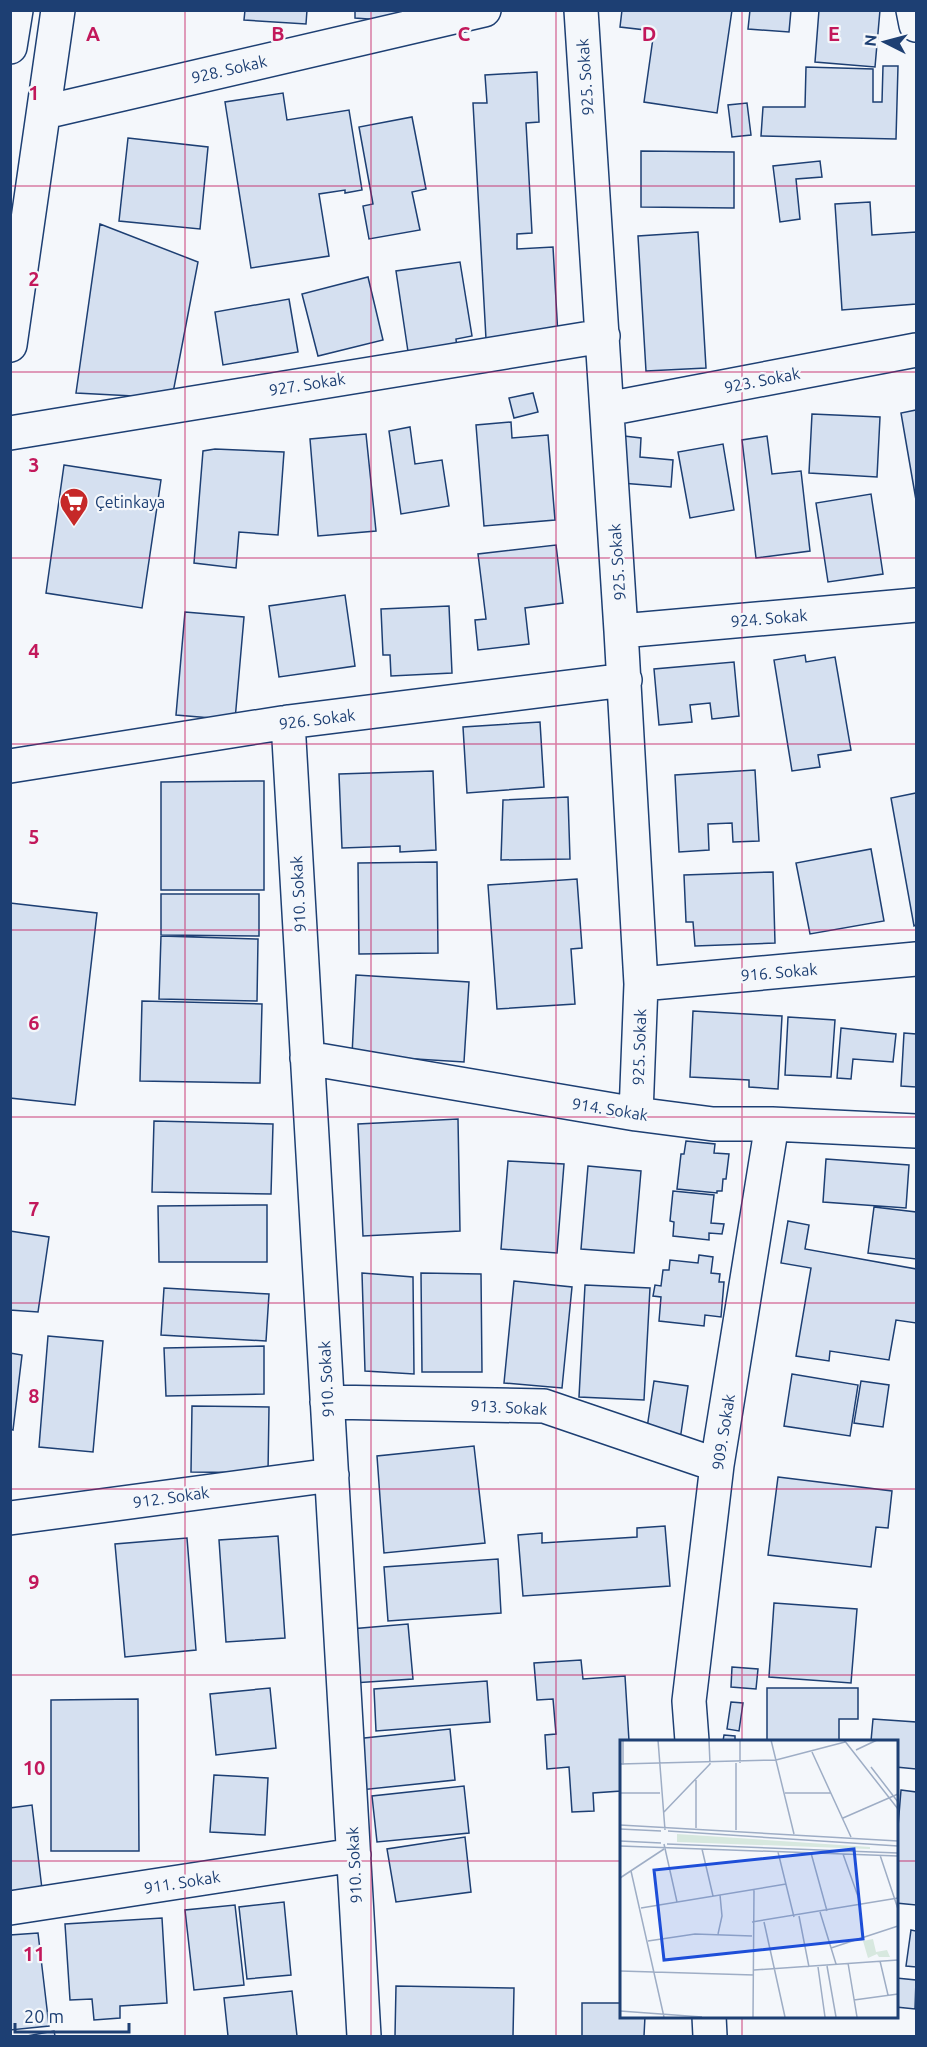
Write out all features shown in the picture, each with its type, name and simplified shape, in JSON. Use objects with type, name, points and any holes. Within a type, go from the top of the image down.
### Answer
[{"type":"main road","points":[[10,47],[16,10]]},
{"type":"main road","points":[[10,345],[58,10]]},
{"type":"main road","name":"928. Sokak","points":[[45,112],[484,10]]},
{"type":"main road","name":"925. Sokak","points":[[581,10],[603,336],[641,984],[636,1114]]},
{"type":"main road","points":[[913,10],[916,25]]},
{"type":"main road","name":"927. Sokak","points":[[10,433],[603,336]]},
{"type":"main road","name":"923. Sokak","points":[[607,410],[916,350]]},
{"type":"main road","name":"924. Sokak","points":[[621,631],[916,605]]},
{"type":"main road","name":"926. Sokak","points":[[10,766],[288,722],[624,680]]},
{"type":"main road","name":"910. Sokak","points":[[288,722],[364,2037]]},
{"type":"main road","name":"916. Sokak","points":[[641,984],[916,959]]},
{"type":"main road","name":"914. Sokak","points":[[307,1058],[636,1114],[713,1124],[772,1124],[916,1131]]},
{"type":"main road","name":"909. Sokak","points":[[692,1740],[689,1701],[717,1465],[772,1124]]},
{"type":"main road","name":"913. Sokak","points":[[327,1402],[544,1406],[717,1465]]},
{"type":"main road","name":"912. Sokak","points":[[10,1518],[332,1475]]},
{"type":"main road","name":"911. Sokak","points":[[10,1908],[354,1855]]},
{"type":"main road","points":[[709,2017],[710,2037]]},
{"type":"building","points":[[245,10],[307,10],[306,24],[244,20]]},
{"type":"building","points":[[355,10],[423,10],[422,23],[355,18]]},
{"type":"building","points":[[622,10],[732,10],[717,113],[644,102],[654,31],[620,27]]},
{"type":"building","points":[[750,10],[791,10],[789,32],[748,29]]},
{"type":"building","points":[[819,10],[880,10],[875,67],[815,62]]},
{"type":"building","points":[[883,66],[898,66],[896,139],[761,136],[763,107],[805,107],[806,67],[873,69],[873,102],[882,102]]},
{"type":"building","points":[[537,72],[539,122],[526,123],[532,233],[517,234],[517,249],[553,247],[558,336],[486,339],[473,103],[487,103],[485,75]]},
{"type":"building","points":[[283,93],[287,120],[349,110],[362,190],[319,194],[329,256],[251,268],[225,102]]},
{"type":"building","points":[[747,103],[751,135],[732,137],[728,105]]},
{"type":"building","points":[[412,117],[426,189],[412,192],[420,230],[369,239],[363,206],[373,204],[359,127]]},
{"type":"building","points":[[128,138],[208,147],[200,229],[119,221]]},
{"type":"building","points":[[641,151],[734,152],[734,208],[641,207]]},
{"type":"building","points":[[820,161],[822,177],[796,179],[800,219],[780,222],[773,166]]},
{"type":"building","points":[[870,202],[872,235],[916,232],[916,304],[842,310],[835,204]]},
{"type":"building","points":[[100,224],[198,262],[172,398],[76,393]]},
{"type":"building","points":[[698,232],[706,368],[646,371],[638,236]]},
{"type":"building","points":[[460,262],[472,336],[456,339],[458,358],[410,365],[396,271]]},
{"type":"building","points":[[368,277],[383,340],[318,356],[302,294]]},
{"type":"building","points":[[289,299],[298,352],[223,365],[215,312]]},
{"type":"building","points":[[533,393],[538,412],[514,418],[509,398]]},
{"type":"building","points":[[916,410],[916,500],[901,413]]},
{"type":"building","points":[[812,414],[880,417],[877,477],[809,473]]},
{"type":"building","points":[[511,422],[512,438],[548,435],[555,520],[484,526],[476,425]]},
{"type":"building","points":[[410,427],[415,464],[442,460],[449,506],[401,514],[389,431]]},
{"type":"building","points":[[366,434],[376,531],[318,536],[310,439]]},
{"type":"building","points":[[624,436],[641,438],[640,457],[673,460],[671,487],[621,483]]},
{"type":"building","points":[[767,436],[772,474],[801,471],[810,551],[756,558],[742,440]]},
{"type":"building","points":[[723,444],[734,510],[690,518],[678,452]]},
{"type":"building","points":[[215,449],[284,452],[278,535],[239,532],[236,568],[194,563],[203,451]]},
{"type":"building","points":[[64,465],[161,480],[142,608],[46,593]]},
{"type":"building","points":[[871,494],[883,574],[828,582],[816,503]]},
{"type":"building","points":[[556,545],[563,603],[525,608],[529,644],[478,650],[475,620],[486,619],[478,554]]},
{"type":"building","points":[[345,595],[355,666],[279,677],[269,606]]},
{"type":"building","points":[[449,606],[452,673],[391,676],[390,655],[383,655],[381,609]]},
{"type":"building","points":[[185,612],[244,617],[235,720],[176,715]]},
{"type":"building","points":[[805,655],[806,662],[835,657],[851,750],[818,755],[820,767],[792,771],[774,660]]},
{"type":"building","points":[[734,662],[739,716],[712,719],[710,703],[690,705],[692,722],[659,725],[654,669]]},
{"type":"building","points":[[540,722],[544,787],[467,793],[463,727]]},
{"type":"building","points":[[755,770],[759,841],[733,842],[732,823],[708,824],[709,850],[679,852],[675,775]]},
{"type":"building","points":[[433,771],[436,850],[400,852],[400,846],[342,848],[339,774]]},
{"type":"building","points":[[264,781],[264,890],[161,890],[161,782]]},
{"type":"building","points":[[916,793],[916,925],[914,926],[891,798]]},
{"type":"building","points":[[568,797],[570,859],[501,860],[503,800]]},
{"type":"building","points":[[871,849],[884,921],[810,934],[796,863]]},
{"type":"building","points":[[437,862],[438,953],[359,954],[358,863]]},
{"type":"building","points":[[773,872],[775,943],[695,946],[693,922],[686,922],[684,875]]},
{"type":"building","points":[[577,879],[582,948],[571,949],[575,1004],[497,1009],[488,885]]},
{"type":"building","points":[[161,894],[259,894],[259,936],[161,935]]},
{"type":"building","points":[[10,903],[97,913],[75,1105],[10,1098]]},
{"type":"building","points":[[161,936],[258,939],[257,1001],[159,999]]},
{"type":"building","points":[[356,975],[469,982],[464,1062],[352,1055]]},
{"type":"building","points":[[142,1001],[262,1004],[260,1083],[140,1081]]},
{"type":"building","points":[[693,1011],[782,1016],[778,1089],[749,1087],[749,1080],[690,1077]]},
{"type":"building","points":[[788,1017],[835,1020],[831,1077],[785,1075]]},
{"type":"building","points":[[841,1028],[896,1034],[893,1062],[853,1059],[851,1079],[837,1078]]},
{"type":"building","points":[[904,1033],[916,1034],[916,1087],[901,1086]]},
{"type":"building","points":[[458,1119],[460,1231],[363,1236],[358,1124]]},
{"type":"building","points":[[154,1121],[273,1124],[271,1194],[152,1192]]},
{"type":"building","points":[[686,1141],[715,1144],[714,1153],[729,1154],[722,1191],[717,1191],[717,1193],[677,1189],[681,1154],[684,1154]]},
{"type":"building","points":[[826,1159],[909,1165],[906,1208],[823,1202]]},
{"type":"building","points":[[508,1161],[564,1164],[557,1253],[501,1249]]},
{"type":"building","points":[[588,1166],[641,1171],[634,1253],[581,1249]]},
{"type":"building","points":[[673,1191],[714,1195],[711,1223],[724,1224],[722,1234],[709,1233],[709,1240],[673,1236],[674,1222],[670,1221]]},
{"type":"building","points":[[267,1205],[267,1262],[159,1262],[158,1206]]},
{"type":"building","points":[[874,1207],[916,1212],[916,1259],[868,1253]]},
{"type":"building","points":[[788,1221],[809,1225],[805,1249],[916,1269],[916,1323],[896,1320],[889,1360],[830,1351],[829,1361],[796,1356],[811,1268],[781,1263]]},
{"type":"building","points":[[10,1231],[49,1237],[38,1312],[10,1310]]},
{"type":"building","points":[[699,1255],[713,1257],[711,1273],[720,1274],[719,1282],[724,1282],[721,1317],[705,1315],[704,1326],[659,1321],[661,1297],[653,1296],[655,1285],[661,1286],[663,1270],[669,1270],[670,1260],[698,1263]]},
{"type":"building","points":[[362,1273],[413,1277],[414,1374],[365,1371]]},
{"type":"building","points":[[421,1273],[481,1274],[482,1372],[422,1372]]},
{"type":"building","points":[[514,1281],[572,1287],[562,1388],[504,1383]]},
{"type":"building","points":[[585,1285],[650,1288],[644,1400],[579,1397]]},
{"type":"building","points":[[164,1288],[269,1294],[266,1341],[161,1335]]},
{"type":"building","points":[[48,1336],[103,1341],[93,1452],[39,1447]]},
{"type":"building","points":[[264,1346],[264,1394],[166,1396],[164,1348]]},
{"type":"building","points":[[10,1353],[22,1355],[13,1430],[10,1429]]},
{"type":"building","points":[[792,1374],[858,1385],[850,1436],[784,1426]]},
{"type":"building","points":[[654,1381],[688,1386],[680,1440],[646,1435]]},
{"type":"building","points":[[861,1381],[889,1385],[883,1427],[854,1423]]},
{"type":"building","points":[[192,1406],[269,1407],[268,1473],[191,1472]]},
{"type":"building","points":[[474,1446],[485,1543],[384,1553],[377,1456]]},
{"type":"building","points":[[778,1477],[892,1491],[888,1528],[876,1527],[871,1567],[768,1555]]},
{"type":"building","points":[[665,1526],[670,1586],[523,1596],[518,1535],[542,1533],[542,1543],[637,1537],[637,1528]]},
{"type":"building","points":[[278,1536],[285,1638],[226,1642],[219,1540]]},
{"type":"building","points":[[187,1538],[196,1650],[125,1657],[115,1544]]},
{"type":"building","points":[[498,1559],[501,1613],[388,1621],[384,1567]]},
{"type":"building","points":[[774,1603],[857,1609],[851,1683],[769,1677]]},
{"type":"building","points":[[408,1624],[413,1679],[353,1683],[350,1629]]},
{"type":"building","points":[[581,1660],[583,1679],[625,1676],[629,1740],[620,1740],[620,1791],[593,1793],[594,1811],[572,1812],[569,1767],[547,1769],[545,1735],[556,1734],[553,1699],[537,1700],[534,1663]]},
{"type":"building","points":[[732,1667],[758,1669],[756,1689],[731,1687]]},
{"type":"building","points":[[487,1681],[490,1722],[376,1731],[374,1689]]},
{"type":"building","points":[[270,1688],[276,1748],[216,1755],[210,1694]]},
{"type":"building","points":[[767,1688],[858,1688],[858,1719],[839,1719],[839,1740],[767,1740]]},
{"type":"building","points":[[138,1699],[139,1851],[51,1851],[51,1700]]},
{"type":"building","points":[[731,1702],[743,1703],[739,1731],[727,1729]]},
{"type":"building","points":[[873,1719],[916,1722],[916,1769],[897,1767],[897,1740],[871,1740]]},
{"type":"building","points":[[450,1729],[455,1780],[360,1790],[355,1739]]},
{"type":"building","points":[[724,1735],[735,1736],[735,1740],[723,1740]]},
{"type":"building","points":[[214,1775],[268,1778],[265,1835],[210,1832]]},
{"type":"building","points":[[464,1786],[469,1833],[377,1842],[372,1796]]},
{"type":"building","points":[[901,1790],[916,1792],[916,1905],[897,1903],[897,1839]]},
{"type":"building","points":[[32,1805],[42,1889],[10,1893],[10,1808]]},
{"type":"building","points":[[465,1837],[471,1892],[396,1902],[387,1849]]},
{"type":"building","points":[[284,1902],[291,1975],[247,1979],[239,1907]]},
{"type":"building","points":[[235,1905],[244,1985],[194,1990],[185,1910]]},
{"type":"building","points":[[162,1918],[167,2003],[120,2006],[120,2018],[94,2020],[92,1999],[70,2000],[65,1924]]},
{"type":"building","points":[[911,1930],[916,1931],[916,1967],[906,1966]]},
{"type":"building","points":[[38,1933],[49,2026],[10,2030],[10,1935]]},
{"type":"building","points":[[897,1978],[916,1980],[915,2009],[897,2007]]},
{"type":"building","points":[[396,1986],[514,1988],[513,2036],[395,2036]]},
{"type":"building","points":[[292,1991],[297,2036],[228,2036],[224,1998]]},
{"type":"building","points":[[582,2003],[620,2003],[620,2017],[645,2017],[644,2036],[582,2036]]},
{"type":"building","points":[[54,2031],[55,2036],[27,2036]]},
{"type":"place","name":"Çetinkaya","points":[[74,528]]}]
